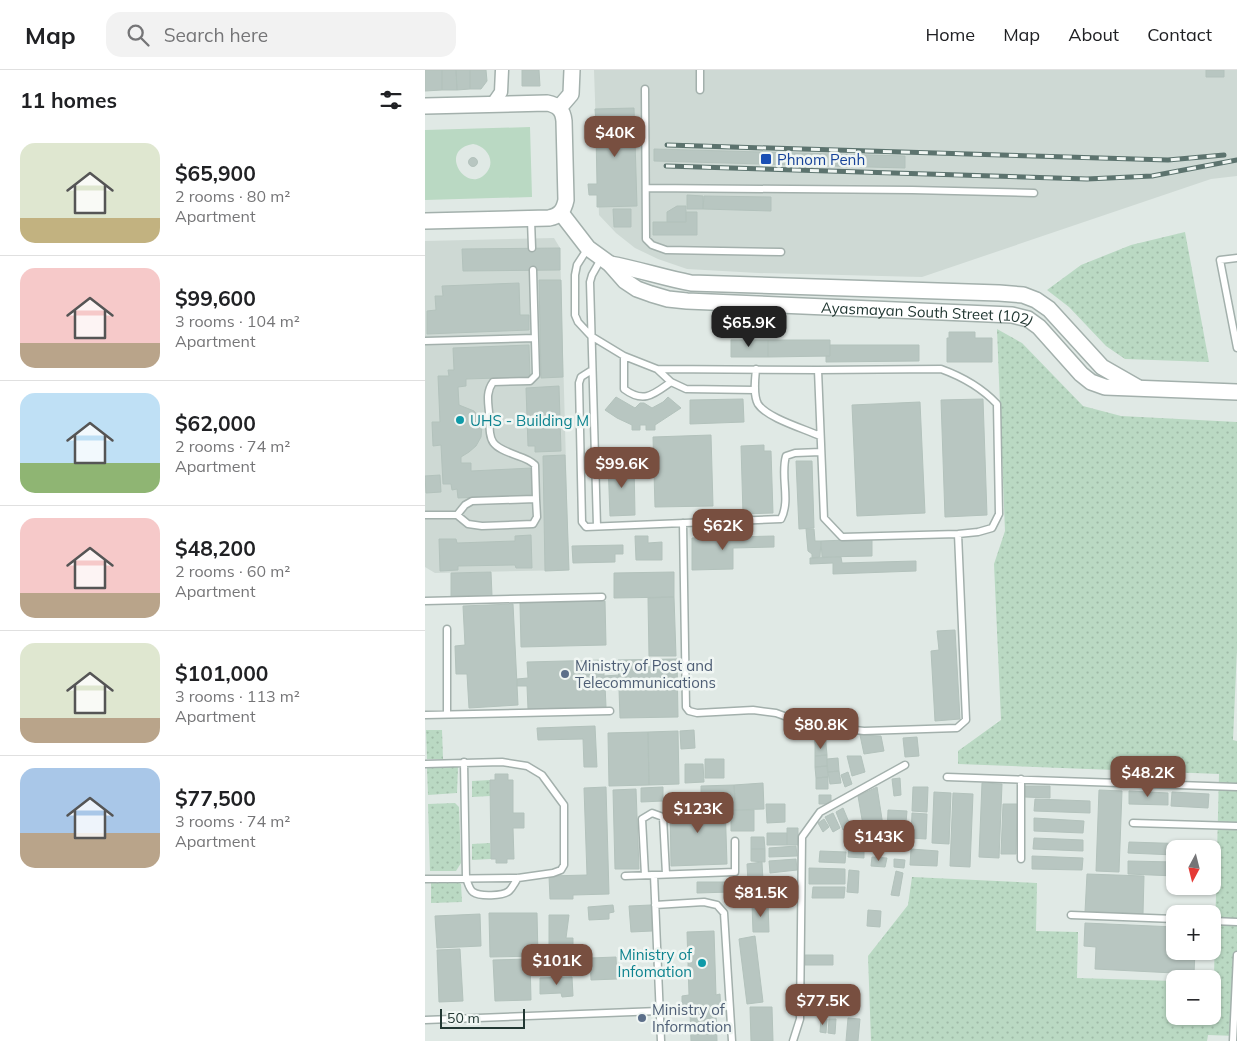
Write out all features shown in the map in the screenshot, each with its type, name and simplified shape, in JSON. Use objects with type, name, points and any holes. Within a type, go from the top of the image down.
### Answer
[{"type":"street","points":[[492,104],[501,92],[501,70]]},
{"type":"street","points":[[559,108],[571,94],[572,70]]},
{"type":"street","points":[[425,106],[547,103],[559,108],[563,114],[564,121],[566,192],[565,207],[561,213],[549,218],[425,221]]},
{"type":"street","name":"Ayasmayan South Street (102)","points":[[561,213],[588,248],[606,261],[625,281],[637,289],[668,299],[687,302],[1012,315],[1028,319],[1039,327],[1081,374],[1091,382],[1105,387],[1237,392]]},
{"type":"street","name":"Ayasmayan South Street (102)","points":[[606,261],[691,283],[1023,295],[1049,308],[1102,367],[1140,388]]},
{"type":"street","points":[[896,291],[896,311]]},
{"type":"lane","points":[[700,70],[700,90]]},
{"type":"lane","points":[[645,89],[646,238],[652,245],[666,250],[781,252]]},
{"type":"lane","points":[[646,188],[912,190],[1034,194]]},
{"type":"lane","points":[[531,218],[532,248]]},
{"type":"lane","points":[[588,248],[577,265],[575,315],[578,322],[591,336],[624,356],[657,369],[671,382],[686,389],[755,390]]},
{"type":"lane","points":[[1237,258],[1220,260],[1237,348]]},
{"type":"lane","points":[[597,526],[590,282],[592,275],[606,261]]},
{"type":"lane","points":[[425,516],[457,515],[468,524],[482,526],[533,524],[537,517],[535,465],[531,460],[498,448],[493,443],[489,435],[488,389],[493,382],[530,381],[536,375],[533,270]]},
{"type":"lane","points":[[425,341],[535,338]]},
{"type":"lane","points":[[624,356],[623,377],[625,389],[631,394],[641,397],[652,395],[671,382]]},
{"type":"lane","points":[[657,369],[818,370],[941,368],[960,376],[985,391],[997,404],[999,514],[992,528],[978,532],[958,534],[842,536],[824,518],[818,370]]},
{"type":"lane","points":[[755,369],[755,390],[758,403],[766,412],[820,436]]},
{"type":"lane","points":[[592,370],[581,377],[579,383],[582,522],[586,527],[781,519],[786,511],[783,464],[787,456],[795,453],[821,452]]},
{"type":"lane","points":[[457,515],[465,504],[472,501],[537,499]]},
{"type":"lane","points":[[683,523],[686,707],[689,711],[753,710],[776,713],[809,725],[865,731],[957,728],[966,720],[958,534]]},
{"type":"lane","points":[[425,601],[602,596]]},
{"type":"lane","points":[[447,629],[447,714]]},
{"type":"lane","points":[[425,715],[610,711]]},
{"type":"lane","points":[[464,762],[466,878],[470,888],[474,893],[482,896],[507,893],[518,878]]},
{"type":"lane","points":[[425,764],[502,762],[527,766],[542,775],[564,804],[565,865],[561,870],[553,873],[518,878],[425,879]]},
{"type":"lane","points":[[793,1041],[800,1019],[802,837],[820,812],[905,765]]},
{"type":"lane","points":[[947,777],[1237,787]]},
{"type":"lane","points":[[1021,779],[1021,859]]},
{"type":"lane","points":[[645,875],[642,819],[652,813],[663,817],[666,874]]},
{"type":"lane","points":[[1133,823],[1237,826]]},
{"type":"lane","points":[[625,876],[735,872],[735,841]]},
{"type":"lane","points":[[654,875],[661,1041]]},
{"type":"lane","points":[[655,905],[704,902],[717,905],[724,913],[732,1041]]},
{"type":"lane","points":[[1071,915],[1166,920]]},
{"type":"lane","points":[[1221,921],[1237,922]]},
{"type":"lane","points":[[1233,1041],[1237,955]]},
{"type":"lane","points":[[425,1020],[659,1010]]},
{"type":"shaded area","points":[[594,70],[1237,70],[1237,176],[1211,179],[922,277],[758,273],[687,269],[658,259],[635,248],[616,233],[599,215]]},
{"type":"shaded area","points":[[554,238],[560,248],[569,570],[435,573],[425,567],[425,241]]},
{"type":"green space","points":[[530,127],[532,197],[425,200],[425,130]],"holes":[[[473,144],[478,145],[488,154],[490,167],[479,178],[472,179],[464,176],[459,170],[456,162],[457,154],[462,148]]]},
{"type":"green space","points":[[1185,232],[1209,362],[1125,359],[1106,346],[1069,307],[1047,290],[1081,265],[1131,245]]},
{"type":"green space","points":[[997,329],[1022,343],[1083,406],[1121,416],[1237,422],[1237,649],[1233,740],[1237,741],[1237,1036],[1208,1035],[1207,1041],[871,1041],[868,956],[908,905],[912,877],[1037,883],[1036,931],[1078,932],[1077,978],[1166,981],[1166,1025],[1221,1025],[1221,970],[1214,970],[1214,960],[1221,960],[1221,905],[1216,905],[1216,895],[1221,895],[1221,840],[1217,840],[1219,774],[958,764],[958,751],[1001,720],[994,564],[1005,531]]},
{"type":"green space","points":[[426,730],[442,730],[443,759],[427,759]]},
{"type":"green space","points":[[458,766],[457,793],[428,795],[427,768]]},
{"type":"green space","points":[[490,780],[490,796],[472,797],[472,781]]},
{"type":"green space","points":[[455,803],[459,807],[461,863],[456,871],[430,871],[428,804]]},
{"type":"green space","points":[[490,843],[491,859],[472,860],[472,844]]},
{"type":"green space","points":[[431,882],[458,882],[461,884],[462,902],[431,903]]},
{"type":"building","points":[[425,70],[442,70],[442,90],[425,91]]},
{"type":"building","points":[[442,70],[456,70],[457,90],[442,90]]},
{"type":"building","points":[[456,70],[470,70],[470,89],[457,90]]},
{"type":"building","points":[[470,70],[486,70],[487,81],[481,89],[470,89]]},
{"type":"building","points":[[522,70],[539,70],[540,86],[522,86]]},
{"type":"building","points":[[1206,70],[1224,70],[1224,77],[1206,77]]},
{"type":"building","points":[[634,108],[637,206],[597,207],[597,195],[589,195],[588,184],[597,184],[596,134],[587,134],[587,123],[596,123],[595,109]]},
{"type":"building","points":[[654,149],[905,156],[905,168],[654,161]]},
{"type":"building","points":[[473,157],[478,162],[473,167],[468,162]]},
{"type":"building","points":[[687,195],[703,196],[703,209],[687,209]]},
{"type":"building","points":[[704,196],[771,197],[771,211],[703,209]]},
{"type":"building","points":[[677,206],[686,206],[686,222],[667,222],[667,212]]},
{"type":"building","points":[[613,209],[631,209],[631,227],[614,227]]},
{"type":"building","points":[[686,212],[697,212],[697,235],[653,235],[653,222],[686,222]]},
{"type":"building","points":[[560,248],[560,270],[463,271],[462,249]]},
{"type":"building","points":[[539,280],[561,280],[563,377],[541,378]]},
{"type":"building","points":[[519,283],[520,315],[529,315],[529,330],[427,334],[427,311],[436,310],[435,296],[443,296],[442,286]]},
{"type":"building","points":[[949,332],[975,332],[975,338],[992,338],[992,362],[947,362],[947,338],[949,338]]},
{"type":"building","points":[[731,340],[768,340],[768,357],[731,357]]},
{"type":"building","points":[[768,340],[830,340],[830,356],[768,357]]},
{"type":"building","name":"UHS - Building M","points":[[529,345],[530,377],[466,379],[466,386],[458,387],[459,405],[474,411],[479,417],[482,426],[481,437],[476,446],[461,457],[461,463],[471,463],[471,471],[532,468],[533,495],[458,498],[457,489],[452,490],[451,484],[443,484],[441,445],[433,446],[432,422],[440,422],[438,376],[449,376],[448,370],[454,370],[453,348]]},
{"type":"building","points":[[830,345],[919,345],[919,361],[826,362],[826,356],[830,356]]},
{"type":"building","points":[[559,386],[561,451],[535,452],[535,446],[528,446],[526,388]]},
{"type":"building","points":[[616,397],[635,408],[640,403],[644,403],[652,408],[668,397],[681,408],[655,425],[655,430],[646,430],[646,425],[640,425],[640,430],[632,430],[632,425],[605,410]]},
{"type":"building","points":[[743,399],[744,422],[690,424],[690,400]]},
{"type":"building","points":[[983,399],[987,515],[945,517],[941,400]]},
{"type":"building","points":[[920,402],[925,513],[857,516],[852,405]]},
{"type":"building","points":[[711,435],[713,506],[655,507],[653,437]]},
{"type":"building","points":[[764,445],[764,451],[771,451],[773,513],[743,514],[741,446]]},
{"type":"building","points":[[565,455],[569,570],[545,571],[543,456]]},
{"type":"building","points":[[796,461],[812,461],[814,528],[799,529]]},
{"type":"building","points":[[608,463],[634,463],[635,515],[610,516]]},
{"type":"building","points":[[440,475],[441,492],[426,493],[425,476]]},
{"type":"building","points":[[806,529],[814,529],[815,541],[821,541],[820,557],[812,558],[812,554],[808,551]]},
{"type":"building","points":[[531,535],[532,568],[516,568],[515,565],[458,566],[458,570],[440,571],[439,539],[456,539],[457,543],[515,541],[515,536]]},
{"type":"building","points":[[635,536],[648,536],[648,543],[662,542],[662,560],[636,560]]},
{"type":"building","points":[[774,536],[774,547],[733,548],[733,569],[692,570],[692,538]]},
{"type":"building","points":[[872,539],[872,556],[822,557],[821,541]]},
{"type":"building","points":[[623,545],[623,554],[615,554],[615,562],[573,563],[572,546]]},
{"type":"building","points":[[841,557],[842,563],[916,561],[916,571],[833,574],[833,563],[810,564],[810,558]]},
{"type":"building","points":[[491,572],[492,596],[451,598],[451,573]]},
{"type":"building","points":[[674,572],[674,597],[614,598],[614,573]]},
{"type":"building","points":[[674,597],[676,656],[649,656],[648,598]]},
{"type":"building","points":[[605,601],[606,645],[521,647],[520,603]]},
{"type":"building","points":[[513,604],[518,705],[469,708],[467,674],[456,674],[455,646],[465,645],[463,606]]},
{"type":"building","points":[[955,630],[960,719],[935,721],[931,651],[939,650],[937,631]]},
{"type":"building","points":[[677,659],[678,717],[620,718],[618,660]]},
{"type":"building","points":[[604,660],[604,676],[619,675],[619,685],[605,685],[606,707],[528,709],[527,686],[517,686],[517,679],[528,678],[527,662]]},
{"type":"building","points":[[595,726],[597,767],[584,767],[583,739],[538,740],[537,728]]},
{"type":"building","points":[[694,730],[695,748],[681,749],[680,731]]},
{"type":"building","points":[[678,731],[679,784],[649,785],[648,732]]},
{"type":"building","points":[[648,732],[649,785],[609,786],[608,733]]},
{"type":"building","points":[[826,732],[826,744],[815,744],[814,733]]},
{"type":"building","points":[[860,735],[881,736],[884,751],[864,754]]},
{"type":"building","points":[[917,737],[919,756],[905,757],[903,738]]},
{"type":"building","points":[[815,744],[826,744],[827,755],[815,756]]},
{"type":"building","points":[[827,755],[827,766],[815,767],[815,756]]},
{"type":"building","points":[[847,756],[861,756],[865,772],[852,776]]},
{"type":"building","points":[[838,758],[839,771],[828,772],[827,759]]},
{"type":"building","points":[[705,759],[724,759],[724,778],[705,778]]},
{"type":"building","points":[[685,764],[703,764],[704,782],[685,783]]},
{"type":"building","points":[[827,766],[828,777],[816,778],[815,767]]},
{"type":"building","points":[[839,771],[841,783],[830,784],[828,772]]},
{"type":"building","points":[[848,772],[852,784],[845,787],[841,775]]},
{"type":"building","points":[[495,774],[508,774],[508,780],[513,780],[513,813],[524,813],[524,828],[513,828],[514,859],[507,859],[507,863],[496,863],[496,859],[491,859],[490,780],[495,780]]},
{"type":"building","points":[[828,777],[828,789],[816,789],[816,778]]},
{"type":"building","points":[[900,778],[901,795],[894,796],[892,779]]},
{"type":"building","points":[[763,783],[764,809],[731,810],[731,800],[735,800],[734,785]]},
{"type":"building","points":[[982,783],[1002,784],[999,858],[979,857]]},
{"type":"building","points":[[734,785],[735,800],[701,800],[701,786]]},
{"type":"building","points":[[1025,786],[1050,786],[1050,798],[1025,797]]},
{"type":"building","points":[[606,787],[609,894],[573,895],[573,899],[550,899],[549,876],[587,875],[584,788]]},
{"type":"building","points":[[663,787],[663,801],[641,802],[641,788]]},
{"type":"building","points":[[877,787],[884,832],[864,831],[858,796]]},
{"type":"building","points":[[913,787],[928,787],[927,812],[912,811]]},
{"type":"building","points":[[636,789],[639,869],[615,869],[613,790]]},
{"type":"building","points":[[1099,790],[1122,791],[1119,872],[1096,871]]},
{"type":"building","points":[[1129,791],[1168,793],[1168,805],[1129,804]]},
{"type":"building","points":[[934,792],[951,793],[949,844],[932,843]]},
{"type":"building","points":[[1172,792],[1209,794],[1208,808],[1171,806]]},
{"type":"building","points":[[953,793],[973,794],[970,867],[950,866]]},
{"type":"building","points":[[819,795],[831,795],[831,804],[819,804]]},
{"type":"building","points":[[1035,799],[1090,801],[1090,813],[1034,811]]},
{"type":"building","points":[[725,802],[727,864],[671,866],[670,803]]},
{"type":"building","points":[[766,804],[785,804],[785,822],[767,823]]},
{"type":"building","points":[[1003,804],[1017,804],[1016,854],[1001,854]]},
{"type":"building","points":[[843,808],[851,827],[843,830],[836,812]]},
{"type":"building","points":[[731,810],[754,810],[754,831],[731,831]]},
{"type":"building","points":[[888,810],[907,811],[905,834],[887,833]]},
{"type":"building","points":[[833,813],[840,828],[833,832],[825,817]]},
{"type":"building","points":[[912,813],[927,814],[926,839],[911,838]]},
{"type":"building","points":[[1034,818],[1084,821],[1083,833],[1034,831]]},
{"type":"building","points":[[824,819],[829,827],[823,832],[818,823]]},
{"type":"building","points":[[787,828],[798,828],[798,845],[787,845]]},
{"type":"building","points":[[767,833],[787,833],[787,845],[767,845]]},
{"type":"building","points":[[857,833],[873,835],[872,845],[856,843]]},
{"type":"building","points":[[877,834],[905,837],[904,849],[876,846]]},
{"type":"building","points":[[751,837],[764,837],[765,849],[751,849]]},
{"type":"building","points":[[1034,838],[1083,840],[1083,851],[1033,849]]},
{"type":"building","points":[[1129,842],[1166,843],[1166,855],[1128,853]]},
{"type":"building","points":[[796,846],[797,856],[769,857],[769,848]]},
{"type":"building","points":[[849,847],[864,848],[864,858],[848,857]]},
{"type":"building","points":[[751,849],[765,849],[765,862],[751,861]]},
{"type":"building","points":[[911,849],[938,851],[937,866],[910,865]]},
{"type":"building","points":[[820,851],[846,852],[845,863],[819,862]]},
{"type":"building","points":[[1032,856],[1083,858],[1082,870],[1032,869]]},
{"type":"building","points":[[872,857],[887,858],[885,867],[871,866]]},
{"type":"building","points":[[796,859],[797,870],[770,873],[769,861]]},
{"type":"building","points":[[894,859],[905,860],[904,868],[894,867]]},
{"type":"building","points":[[1128,861],[1166,862],[1166,876],[1128,874]]},
{"type":"building","points":[[762,862],[763,881],[748,882],[747,864]]},
{"type":"building","points":[[809,868],[845,869],[845,884],[809,884]]},
{"type":"building","points":[[849,870],[859,871],[858,893],[847,892]]},
{"type":"building","points":[[896,871],[903,873],[899,896],[891,895]]},
{"type":"building","points":[[1087,874],[1144,876],[1143,914],[1085,912]]},
{"type":"building","points":[[697,882],[730,882],[731,892],[697,893]]},
{"type":"building","points":[[813,887],[845,887],[844,898],[812,898]]},
{"type":"building","points":[[768,903],[769,932],[753,932],[752,904]]},
{"type":"building","points":[[613,905],[614,912],[609,913],[609,919],[589,920],[588,907]]},
{"type":"building","points":[[651,905],[652,931],[631,932],[629,906]]},
{"type":"building","points":[[868,910],[881,911],[880,927],[867,926]]},
{"type":"building","points":[[489,913],[537,913],[538,956],[490,957]]},
{"type":"building","points":[[480,914],[481,946],[437,948],[435,916]]},
{"type":"building","points":[[549,915],[569,915],[566,938],[573,938],[573,953],[549,953]]},
{"type":"building","points":[[1085,923],[1166,927],[1166,960],[1195,960],[1194,970],[1166,970],[1166,973],[1095,969],[1096,947],[1084,946]]},
{"type":"building","name":"Ministry of Infomation","points":[[714,931],[716,995],[720,994],[721,1012],[716,1013],[717,1041],[691,1041],[690,1013],[682,1014],[682,996],[689,995],[687,932]]},
{"type":"building","points":[[755,936],[763,1002],[747,1004],[739,939]]},
{"type":"building","points":[[460,949],[463,1001],[439,1002],[437,950]]},
{"type":"building","points":[[805,955],[833,955],[833,965],[805,965]]},
{"type":"building","points":[[572,957],[572,974],[531,975],[531,958]]},
{"type":"building","points":[[616,957],[617,979],[591,980],[590,958]]},
{"type":"building","points":[[530,959],[531,1000],[495,1001],[493,960]]},
{"type":"building","points":[[572,977],[573,996],[562,997],[561,993],[540,994],[540,978]]},
{"type":"building","points":[[821,994],[855,997],[854,1012],[820,1010]]},
{"type":"building","points":[[750,1007],[772,1007],[773,1041],[751,1041]]},
{"type":"building","points":[[821,1018],[827,1019],[826,1033],[820,1032]]},
{"type":"building","points":[[848,1018],[860,1019],[858,1041],[846,1041]]},
{"type":"building","points":[[829,1019],[836,1019],[835,1034],[828,1033]]},
{"type":"railway","points":[[667,145],[1168,160],[1224,155]]},
{"type":"railway","points":[[666,166],[1087,179],[1152,176],[1237,160]]},
{"type":"place","name":"Phnom Penh","points":[[766,159]]},
{"type":"place","name":"UHS - Building M","points":[[460,420]]},
{"type":"place","name":"Ministry of Post and Telecommunications","points":[[565,674]]},
{"type":"place","name":"Ministry of Infomation","points":[[702,963]]},
{"type":"place","name":"Ministry of Information","points":[[642,1018]]}]
